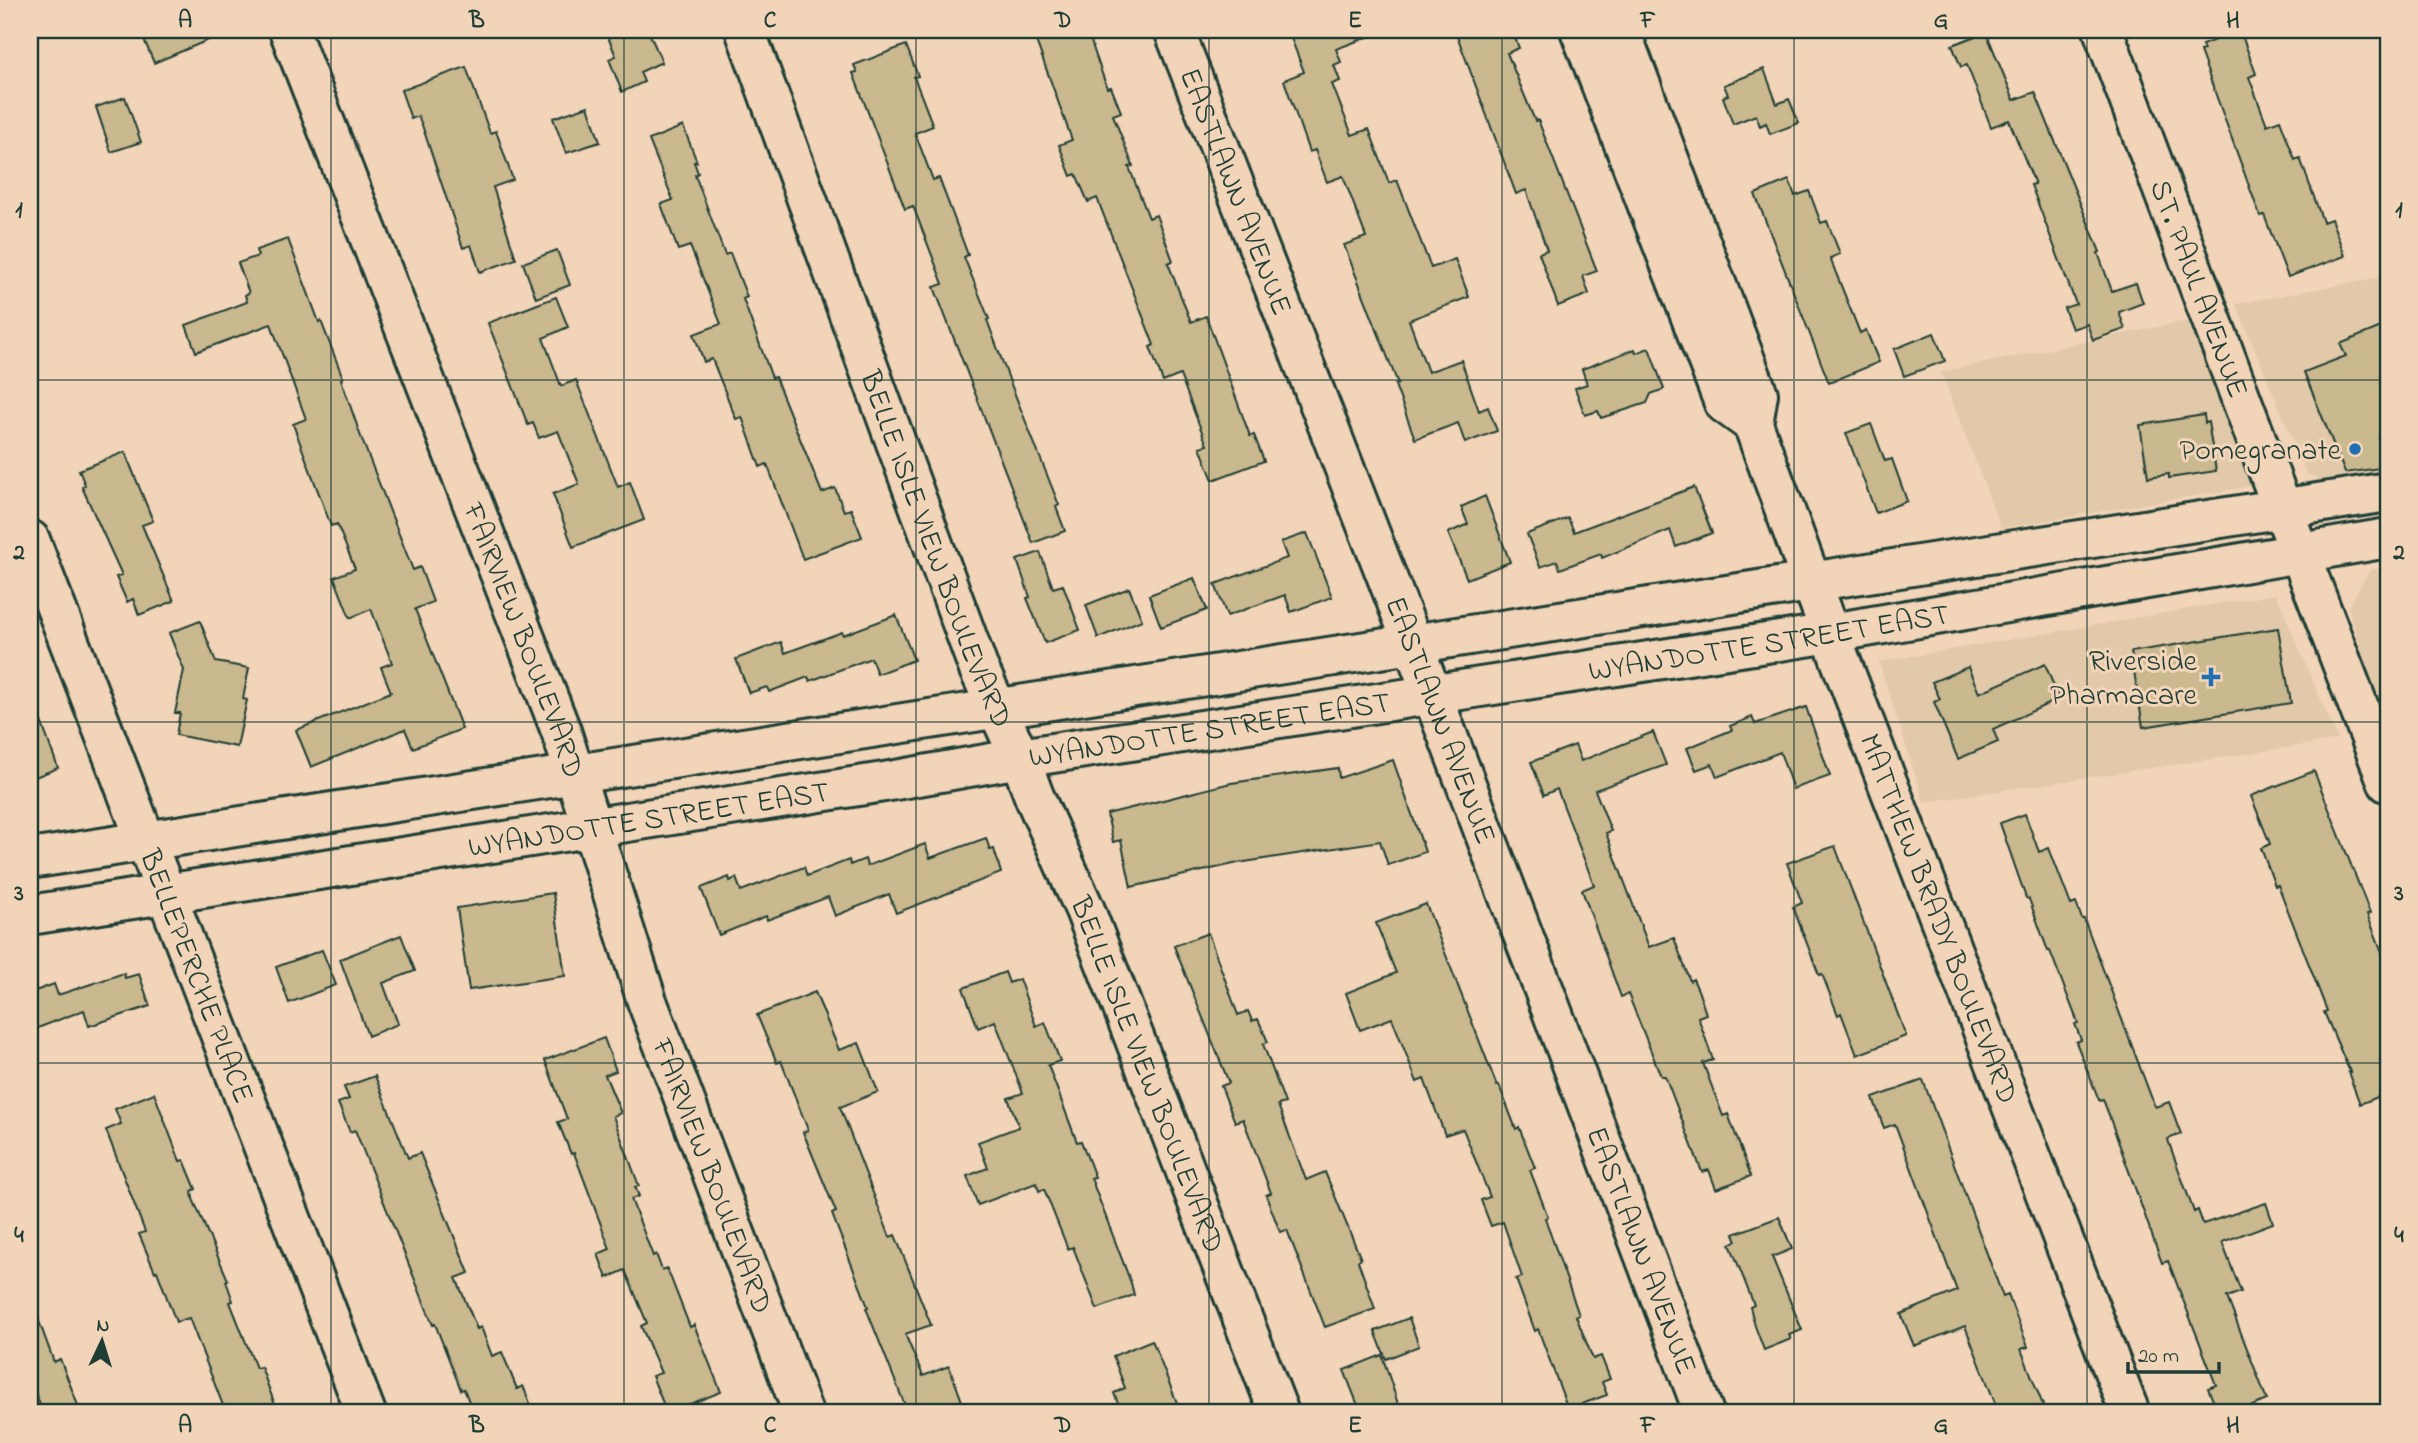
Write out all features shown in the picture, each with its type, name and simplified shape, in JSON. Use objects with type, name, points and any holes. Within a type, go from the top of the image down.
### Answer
[{"type":"street","name":"FAIRVIEW BOULEVARD","points":[[289,30],[561,731],[647,1001],[803,1413]]},
{"type":"street","name":"BELLE ISLE VIEW BOULEVARD","points":[[745,30],[973,654],[1085,910],[1279,1413]]},
{"type":"street","name":"EASTLAWN AVENUE","points":[[1174,30],[1433,696],[1704,1413]]},
{"type":"street","points":[[1580,30],[1724,403],[1753,424]]},
{"type":"street","name":"MATTHEW BRADY BOULEVARD","points":[[1620,30],[1758,394],[1753,424],[2130,1413]]},
{"type":"street","name":"ST. PAUL AVENUE","points":[[2103,30],[2388,783]]},
{"type":"street","name":"WYANDOTTE STREET EAST","points":[[30,859],[2388,492]]},
{"type":"street","name":"WYANDOTTE STREET EAST","points":[[30,915],[1831,633],[2388,538]]},
{"type":"street","name":"BELLEPERCHE PLACE","points":[[30,540],[366,1413]]},
{"type":"shaded area","points":[[2388,276],[2388,473],[2325,482],[2307,474],[2236,304]]},
{"type":"shaded area","points":[[2196,319],[2253,486],[2001,528],[1941,372]]},
{"type":"shaded area","points":[[2388,568],[2386,729],[2348,607],[2370,570]]},
{"type":"shaded area","points":[[2276,594],[2338,740],[1924,802],[1879,662]]},
{"type":"building","points":[[140,30],[232,30],[154,63]]},
{"type":"building","points":[[605,30],[648,30],[662,62],[640,72],[644,82],[622,92],[609,59],[616,56]]},
{"type":"building","points":[[1048,30],[1087,30],[1107,88],[1111,87],[1121,112],[1113,115],[1133,166],[1129,167],[1149,218],[1156,215],[1173,261],[1168,263],[1191,322],[1206,316],[1250,436],[1254,435],[1264,461],[1213,480],[1200,447],[1207,445],[1180,375],[1163,382],[1150,347],[1154,345],[1097,198],[1088,202],[1076,174],[1071,176],[1059,145],[1072,140],[1034,35]]},
{"type":"building","points":[[1288,30],[1381,30],[1336,49],[1341,62],[1334,65],[1340,81],[1332,84],[1352,135],[1369,129],[1389,183],[1397,180],[1431,268],[1455,259],[1469,297],[1409,320],[1428,372],[1461,360],[1479,411],[1488,407],[1497,431],[1465,443],[1458,423],[1415,439],[1395,385],[1398,384],[1344,245],[1366,237],[1343,176],[1327,182],[1315,150],[1309,152],[1284,80],[1304,72]]},
{"type":"building","points":[[1455,30],[1512,30],[1519,48],[1507,53],[1535,121],[1538,120],[1597,271],[1583,276],[1589,294],[1558,306],[1539,253],[1547,250],[1526,190],[1516,194]]},
{"type":"building","points":[[2240,30],[2256,74],[2249,77],[2267,125],[2280,120],[2295,160],[2300,158],[2323,222],[2331,219],[2345,256],[2288,277],[2264,215],[2260,216],[2200,51],[2204,50],[2202,45]]},
{"type":"building","points":[[1986,32],[2014,100],[2035,92],[2100,252],[2098,253],[2112,291],[2136,283],[2143,303],[2119,312],[2125,329],[2093,340],[2087,324],[2072,329],[2064,308],[2076,304],[2031,185],[2035,184],[2009,120],[1991,127],[1967,65],[1961,67],[1952,45]]},
{"type":"building","points":[[906,45],[918,76],[914,77],[933,126],[915,133],[933,180],[939,178],[968,255],[964,257],[989,319],[987,320],[1059,505],[1056,507],[1065,531],[1033,543],[934,287],[943,284],[913,206],[905,209],[853,73],[857,72],[854,65]]},
{"type":"building","points":[[466,67],[490,133],[496,131],[513,180],[493,187],[516,259],[480,272],[471,245],[463,248],[422,125],[418,116],[411,119],[401,90]]},
{"type":"building","points":[[1764,69],[1777,104],[1789,99],[1799,123],[1770,134],[1766,123],[1760,126],[1756,115],[1733,124],[1723,97],[1728,95],[1724,85]]},
{"type":"building","points":[[125,97],[141,142],[111,152],[96,107]]},
{"type":"building","points":[[588,106],[600,142],[566,153],[553,118]]},
{"type":"building","points":[[683,126],[697,162],[694,162],[698,173],[695,175],[725,255],[730,253],[747,297],[743,299],[772,378],[775,377],[822,493],[835,488],[844,511],[851,509],[862,537],[803,559],[767,464],[760,467],[742,417],[736,419],[712,359],[704,362],[694,334],[721,324],[690,246],[678,250],[661,204],[673,200],[649,140]]},
{"type":"building","points":[[1789,180],[1795,196],[1809,191],[1821,223],[1827,221],[1840,254],[1830,258],[1860,333],[1866,330],[1879,362],[1829,383],[1755,194]]},
{"type":"building","points":[[288,239],[343,378],[341,379],[361,437],[413,570],[420,567],[433,602],[415,609],[462,729],[413,748],[405,729],[311,767],[296,730],[391,692],[381,667],[392,663],[371,609],[350,618],[334,577],[355,569],[337,524],[331,526],[293,424],[306,419],[271,324],[196,352],[186,325],[247,302],[245,295],[249,293],[238,263],[258,256],[256,250]]},
{"type":"building","points":[[557,250],[570,285],[536,298],[523,263]]},
{"type":"building","points":[[556,297],[568,327],[543,338],[561,386],[576,380],[618,487],[630,482],[644,520],[573,547],[553,494],[579,484],[558,431],[539,438],[533,423],[528,425],[488,323]]},
{"type":"building","points":[[2388,324],[2388,434],[2379,437],[2387,467],[2345,473],[2304,372],[2346,356],[2340,344]]},
{"type":"building","points":[[1934,333],[1945,361],[1904,376],[1894,349]]},
{"type":"building","points":[[1649,348],[1664,389],[1651,394],[1647,403],[1601,418],[1598,411],[1585,415],[1575,388],[1587,384],[1582,369],[1635,349],[1636,353]]},
{"type":"building","points":[[2204,415],[2205,423],[2208,422],[2216,471],[2169,478],[2169,474],[2148,477],[2140,425]]},
{"type":"building","points":[[1871,424],[1885,461],[1892,459],[1907,501],[1876,513],[1846,433]]},
{"type":"building","points":[[125,452],[153,521],[142,525],[174,601],[139,615],[133,599],[127,602],[116,577],[122,575],[82,487],[85,485],[79,470]]},
{"type":"building","points":[[1694,487],[1712,533],[1676,547],[1670,530],[1602,558],[1601,554],[1560,569],[1557,561],[1540,567],[1527,534],[1568,518],[1574,532]]},
{"type":"building","points":[[1485,496],[1510,562],[1467,579],[1448,533],[1468,524],[1461,507]]},
{"type":"building","points":[[1307,533],[1332,597],[1291,612],[1285,595],[1227,616],[1215,584],[1287,558],[1281,542]]},
{"type":"building","points":[[1040,552],[1053,588],[1063,585],[1080,630],[1045,643],[1027,598],[1030,597],[1017,560]]},
{"type":"building","points":[[1194,578],[1207,610],[1161,627],[1149,595]]},
{"type":"building","points":[[1129,588],[1142,620],[1098,638],[1086,605]]},
{"type":"building","points":[[896,615],[914,660],[877,674],[871,658],[810,681],[808,677],[769,692],[767,687],[749,693],[736,659],[781,642],[785,653]]},
{"type":"building","points":[[200,621],[216,662],[249,668],[243,699],[247,700],[237,747],[176,735],[180,713],[175,713],[184,670],[169,633]]},
{"type":"building","name":"Riverside Pharmacare","points":[[2278,628],[2291,703],[2143,727],[2131,652]]},
{"type":"building","points":[[2045,664],[2059,699],[1993,729],[1998,742],[1958,759],[1934,702],[1940,699],[1932,682],[1968,667],[1979,693]]},
{"type":"building","points":[[33,699],[58,768],[30,779],[30,700]]},
{"type":"building","points":[[1806,707],[1830,776],[1793,789],[1780,752],[1717,777],[1712,764],[1696,770],[1687,748],[1732,730],[1730,726],[1752,717],[1755,724]]},
{"type":"building","points":[[1653,732],[1666,765],[1595,790],[1611,831],[1606,833],[1649,947],[1674,938],[1706,1014],[1698,1017],[1713,1060],[1703,1063],[1723,1116],[1728,1114],[1751,1176],[1716,1189],[1709,1170],[1702,1172],[1665,1076],[1661,1076],[1628,994],[1621,997],[1582,890],[1594,885],[1557,789],[1544,795],[1531,762],[1575,745],[1581,761]]},
{"type":"building","points":[[1393,760],[1425,852],[1388,865],[1380,841],[1238,863],[1131,887],[1121,840],[1113,842],[1107,814],[1231,783],[1338,768],[1339,778]]},
{"type":"building","points":[[2314,771],[2370,913],[2367,914],[2388,967],[2388,1093],[2360,1104],[2350,1072],[2324,1012],[2327,1011],[2261,848],[2270,844],[2251,796]]},
{"type":"building","points":[[2025,814],[2039,852],[2049,848],[2071,905],[2076,903],[2084,919],[2155,1107],[2169,1102],[2181,1134],[2168,1139],[2194,1212],[2198,1210],[2203,1224],[2266,1203],[2273,1223],[2222,1242],[2241,1292],[2227,1297],[2267,1400],[2235,1413],[2218,1413],[2208,1388],[2216,1385],[2168,1261],[2162,1263],[2103,1099],[2099,1100],[2076,1042],[2081,1040],[2075,1024],[2078,1023],[2029,899],[2026,898],[2000,823]]},
{"type":"building","points":[[986,838],[990,850],[994,849],[1001,873],[896,913],[889,894],[835,916],[828,897],[767,920],[766,916],[719,935],[701,888],[729,877],[730,881],[736,878],[741,891],[804,867],[807,876],[849,860],[850,865],[865,859],[867,866],[925,844],[930,858]]},
{"type":"building","points":[[1835,846],[1906,1036],[1857,1055],[1841,1013],[1838,1015],[1822,974],[1819,975],[1793,907],[1802,903],[1787,863]]},
{"type":"building","points":[[553,893],[565,976],[469,990],[457,908]]},
{"type":"building","points":[[1426,904],[1497,1086],[1499,1085],[1516,1129],[1519,1127],[1535,1168],[1530,1170],[1579,1315],[1576,1316],[1593,1359],[1601,1356],[1610,1379],[1602,1382],[1607,1395],[1568,1409],[1516,1279],[1522,1277],[1503,1222],[1491,1226],[1481,1200],[1490,1197],[1463,1129],[1445,1135],[1424,1079],[1417,1082],[1392,1018],[1360,1030],[1346,993],[1396,973],[1376,923]]},
{"type":"building","points":[[1208,933],[1238,1015],[1248,1011],[1252,1021],[1258,1019],[1268,1042],[1263,1044],[1285,1103],[1278,1105],[1306,1180],[1325,1172],[1361,1259],[1358,1261],[1375,1309],[1325,1327],[1287,1230],[1280,1232],[1266,1195],[1271,1193],[1243,1119],[1235,1122],[1221,1086],[1229,1083],[1174,946]]},
{"type":"building","points":[[401,935],[415,971],[383,983],[398,1024],[368,1036],[340,959]]},
{"type":"building","points":[[322,950],[336,985],[289,1003],[276,967]]},
{"type":"building","points":[[1005,972],[1009,983],[1019,979],[1036,1026],[1045,1022],[1060,1061],[1048,1065],[1077,1142],[1081,1141],[1095,1177],[1091,1178],[1131,1283],[1134,1295],[1097,1309],[1073,1247],[1068,1249],[1044,1189],[1039,1191],[1036,1183],[978,1205],[967,1176],[988,1168],[978,1142],[1019,1127],[1008,1098],[1023,1093],[995,1021],[978,1028],[963,988]]},
{"type":"building","points":[[124,973],[125,978],[139,974],[150,1006],[89,1026],[84,1010],[30,1031],[30,993],[54,984],[58,995]]},
{"type":"building","points":[[815,992],[839,1050],[859,1043],[878,1092],[840,1107],[890,1237],[895,1235],[931,1325],[905,1334],[923,1376],[949,1366],[963,1404],[937,1413],[908,1413],[832,1214],[836,1212],[803,1132],[808,1130],[781,1061],[777,1063],[757,1015]]},
{"type":"building","points":[[604,1038],[616,1071],[605,1075],[621,1113],[613,1116],[639,1186],[635,1187],[639,1196],[631,1199],[653,1256],[656,1254],[662,1270],[667,1268],[690,1327],[694,1325],[721,1392],[667,1413],[652,1376],[661,1373],[641,1326],[647,1323],[625,1270],[607,1278],[598,1254],[610,1249],[574,1153],[571,1154],[558,1122],[567,1119],[545,1060]]},
{"type":"building","points":[[375,1076],[408,1158],[420,1153],[469,1273],[456,1278],[477,1329],[481,1327],[492,1356],[502,1352],[517,1389],[523,1386],[534,1413],[458,1413],[471,1407],[464,1389],[461,1390],[435,1324],[433,1325],[355,1130],[350,1132],[338,1103],[349,1099],[344,1087]]},
{"type":"building","points":[[1923,1080],[2003,1297],[2008,1295],[2028,1347],[2021,1349],[2046,1413],[1999,1413],[1965,1326],[1914,1346],[1901,1314],[1957,1291],[1895,1124],[1884,1128],[1873,1098]]},
{"type":"building","points":[[154,1093],[180,1161],[184,1160],[196,1189],[192,1191],[193,1199],[228,1280],[226,1281],[233,1301],[230,1302],[256,1368],[261,1367],[278,1413],[226,1413],[189,1318],[176,1322],[157,1271],[155,1272],[139,1234],[145,1232],[106,1130],[121,1124],[115,1109]]},
{"type":"building","points":[[1779,1217],[1792,1249],[1772,1257],[1802,1330],[1789,1335],[1791,1339],[1764,1350],[1750,1307],[1754,1305],[1730,1244],[1737,1241],[1734,1234]]},
{"type":"building","points":[[32,1302],[54,1362],[60,1359],[81,1413],[43,1413],[30,1378]]},
{"type":"building","points":[[1409,1318],[1419,1346],[1386,1359],[1375,1331]]},
{"type":"building","points":[[1152,1340],[1181,1413],[1122,1413],[1114,1393],[1125,1388],[1113,1356]]},
{"type":"building","points":[[1382,1355],[1401,1413],[1361,1413],[1344,1370]]},
{"type":"place","name":"Pomegranate","points":[[2355,449]]},
{"type":"place","name":"Riverside Pharmacare","points":[[2211,677]]}]
